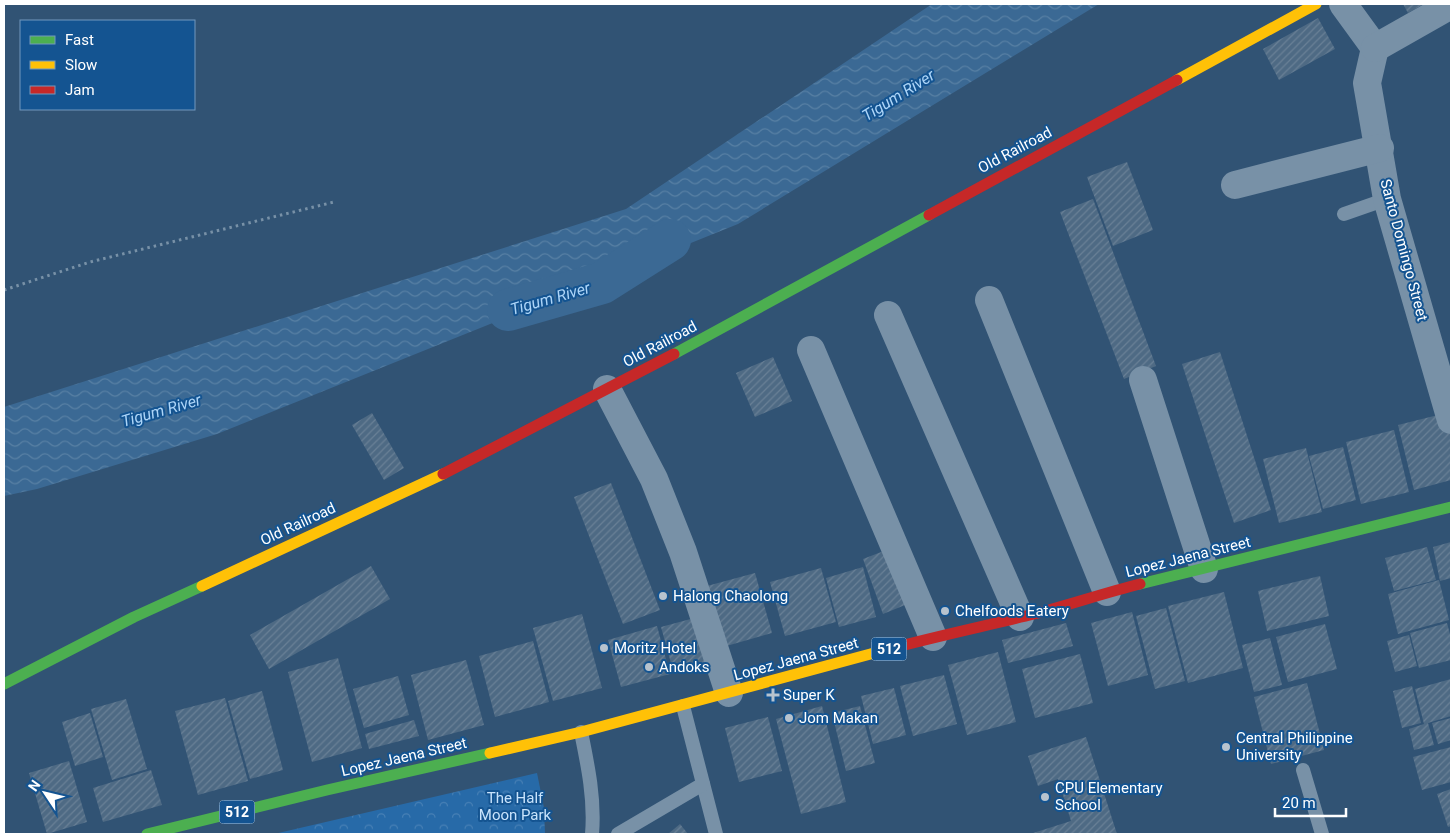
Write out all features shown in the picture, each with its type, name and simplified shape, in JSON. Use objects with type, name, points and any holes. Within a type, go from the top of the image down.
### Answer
[{"type":"street","name":"Old Railroad","points":[[4,684],[134,617],[451,470],[671,356],[1316,4]]},
{"type":"street","points":[[1343,4],[1375,48],[1451,5]]},
{"type":"street","name":"Santo Domingo Street","points":[[1375,48],[1367,83],[1380,148],[1387,199],[1451,420]]},
{"type":"street","points":[[1235,185],[1380,148]]},
{"type":"street","points":[[988,300],[1107,592]]},
{"type":"street","points":[[888,315],[1020,617]]},
{"type":"street","points":[[812,350],[933,636]]},
{"type":"street","points":[[1143,380],[1204,568]]},
{"type":"street","points":[[607,389],[654,479],[683,552],[729,693]]},
{"type":"street","name":"Lopez Jaena Street","points":[[146,834],[327,790],[581,732],[683,706],[933,636],[1020,617],[1107,592],[1451,507]]},
{"type":"lane","points":[[1344,214],[1387,199]]},
{"type":"lane","points":[[683,706],[716,834]]},
{"type":"lane","points":[[581,732],[589,769],[594,817],[592,834]]},
{"type":"lane","points":[[1302,770],[1322,834]]},
{"type":"lane","points":[[618,834],[703,784]]},
{"type":"path","points":[[4,290],[90,262],[334,202]]},
{"type":"green space","name":"The Half Moon Park","points":[[537,773],[544,808],[545,834],[274,834]]},
{"type":"water","points":[[932,4],[1099,4],[738,224],[217,434],[37,489],[4,496],[4,407],[626,209]]},
{"type":"building","points":[[1403,4],[1424,4],[1408,13]]},
{"type":"building","points":[[1318,18],[1335,49],[1279,80],[1263,49]]},
{"type":"building","points":[[1127,162],[1153,230],[1113,246],[1087,177]]},
{"type":"building","points":[[1093,199],[1156,366],[1124,379],[1060,212]]},
{"type":"building","points":[[1220,352],[1271,510],[1234,523],[1182,364]]},
{"type":"building","points":[[773,357],[792,401],[755,417],[736,373]]},
{"type":"building","points":[[372,413],[404,468],[384,480],[352,425]]},
{"type":"building","points":[[1446,413],[1451,435],[1451,480],[1414,490],[1398,425]]},
{"type":"building","points":[[1394,430],[1409,492],[1361,504],[1346,442]]},
{"type":"building","points":[[1343,447],[1356,500],[1323,509],[1309,456]]},
{"type":"building","points":[[1306,448],[1322,512],[1279,523],[1263,459]]},
{"type":"building","points":[[611,483],[660,610],[623,624],[574,497]]},
{"type":"building","points":[[1451,542],[1451,578],[1440,581],[1433,547]]},
{"type":"building","points":[[1427,547],[1436,580],[1394,591],[1385,558]]},
{"type":"building","points":[[889,549],[910,603],[883,614],[863,559]]},
{"type":"building","points":[[371,566],[390,599],[269,669],[250,635]]},
{"type":"building","points":[[863,567],[876,617],[839,627],[826,578]]},
{"type":"building","points":[[821,568],[836,622],[785,636],[770,582]]},
{"type":"building","points":[[755,573],[772,633],[723,647],[707,586]]},
{"type":"building","points":[[1320,576],[1329,616],[1267,631],[1258,591]]},
{"type":"building","points":[[1439,580],[1449,620],[1398,634],[1388,594]]},
{"type":"building","points":[[1224,592],[1243,668],[1188,683],[1168,606]]},
{"type":"building","points":[[1166,608],[1185,681],[1155,689],[1136,616]]},
{"type":"building","points":[[1132,612],[1148,675],[1108,686],[1091,623]]},
{"type":"building","points":[[582,614],[602,688],[553,701],[533,628]]},
{"type":"building","points":[[698,617],[710,664],[674,674],[661,627]]},
{"type":"building","points":[[1066,623],[1073,646],[1008,663],[1002,640]]},
{"type":"building","points":[[1447,623],[1451,638],[1451,660],[1419,668],[1410,633]]},
{"type":"building","points":[[1325,624],[1337,669],[1288,682],[1276,637]]},
{"type":"building","points":[[657,626],[670,674],[621,687],[608,640]]},
{"type":"building","points":[[1409,635],[1417,666],[1395,672],[1387,641]]},
{"type":"building","points":[[1270,638],[1282,685],[1254,692],[1242,645]]},
{"type":"building","points":[[533,641],[549,702],[495,717],[479,656]]},
{"type":"building","points":[[998,652],[1016,722],[967,735],[948,665]]},
{"type":"building","points":[[1080,654],[1093,703],[1035,718],[1022,669]]},
{"type":"building","points":[[338,658],[362,748],[312,762],[288,672]]},
{"type":"building","points":[[466,660],[484,725],[428,740],[411,675]]},
{"type":"building","points":[[944,675],[957,724],[913,736],[900,686]]},
{"type":"building","points":[[398,676],[409,715],[364,728],[353,689]]},
{"type":"building","points":[[1451,679],[1451,716],[1428,723],[1434,745],[1414,750],[1409,729],[1424,724],[1415,689]]},
{"type":"building","points":[[1307,683],[1324,750],[1271,764],[1254,697]]},
{"type":"building","points":[[1412,686],[1421,723],[1402,728],[1393,691]]},
{"type":"building","points":[[894,688],[906,735],[873,744],[861,696]]},
{"type":"building","points":[[262,691],[283,770],[250,779],[228,701]]},
{"type":"building","points":[[225,698],[248,781],[198,795],[175,711]]},
{"type":"building","points":[[126,699],[147,769],[112,780],[91,709]]},
{"type":"building","points":[[822,706],[846,802],[801,814],[776,719]]},
{"type":"building","points":[[860,706],[875,763],[846,771],[832,713]]},
{"type":"building","points":[[90,713],[103,757],[75,766],[62,722]]},
{"type":"building","points":[[768,717],[782,771],[739,782],[725,728]]},
{"type":"building","points":[[1451,718],[1451,740],[1438,744],[1432,723]]},
{"type":"building","points":[[414,720],[419,736],[369,749],[365,734]]},
{"type":"building","points":[[1086,737],[1117,834],[1030,834],[1071,821],[1058,779],[1038,786],[1028,756]]},
{"type":"building","points":[[1451,747],[1451,782],[1422,790],[1413,757]]},
{"type":"building","points":[[69,761],[87,822],[47,834],[29,773]]},
{"type":"building","points":[[151,770],[162,805],[103,822],[93,788]]},
{"type":"building","points":[[1451,789],[1451,826],[1448,827],[1437,794]]},
{"type":"building","points":[[680,824],[688,834],[668,834]]},
{"type":"waterway","name":"Tigum River","points":[[508,310],[602,283],[670,240]]},
{"type":"traffic: fast","points":[[674,354],[929,215]]},
{"type":"traffic: fast","points":[[1140,584],[1451,507]]},
{"type":"traffic: fast","points":[[4,684],[134,617],[202,586]]},
{"type":"traffic: fast","points":[[147,834],[490,753]]},
{"type":"traffic: slow","points":[[1177,80],[1316,4]]},
{"type":"traffic: slow","points":[[202,586],[443,474]]},
{"type":"traffic: slow","points":[[490,753],[581,732],[889,649]]},
{"type":"traffic: jam","points":[[929,215],[1177,80]]},
{"type":"traffic: jam","points":[[443,474],[674,354]]},
{"type":"traffic: jam","points":[[889,649],[1034,614],[1140,584]]},
{"type":"place","name":"Halong Chaolong","points":[[663,596]]},
{"type":"place","name":"Chelfoods Eatery","points":[[945,611]]},
{"type":"place","name":"Moritz Hotel","points":[[604,648]]},
{"type":"place","name":"Andoks","points":[[649,667]]},
{"type":"place","name":"Super K","points":[[773,695]]},
{"type":"place","name":"Jom Makan","points":[[789,718]]},
{"type":"place","name":"Central Philippine University","points":[[1226,747]]},
{"type":"place","name":"CPU Elementary School","points":[[1045,797]]}]
